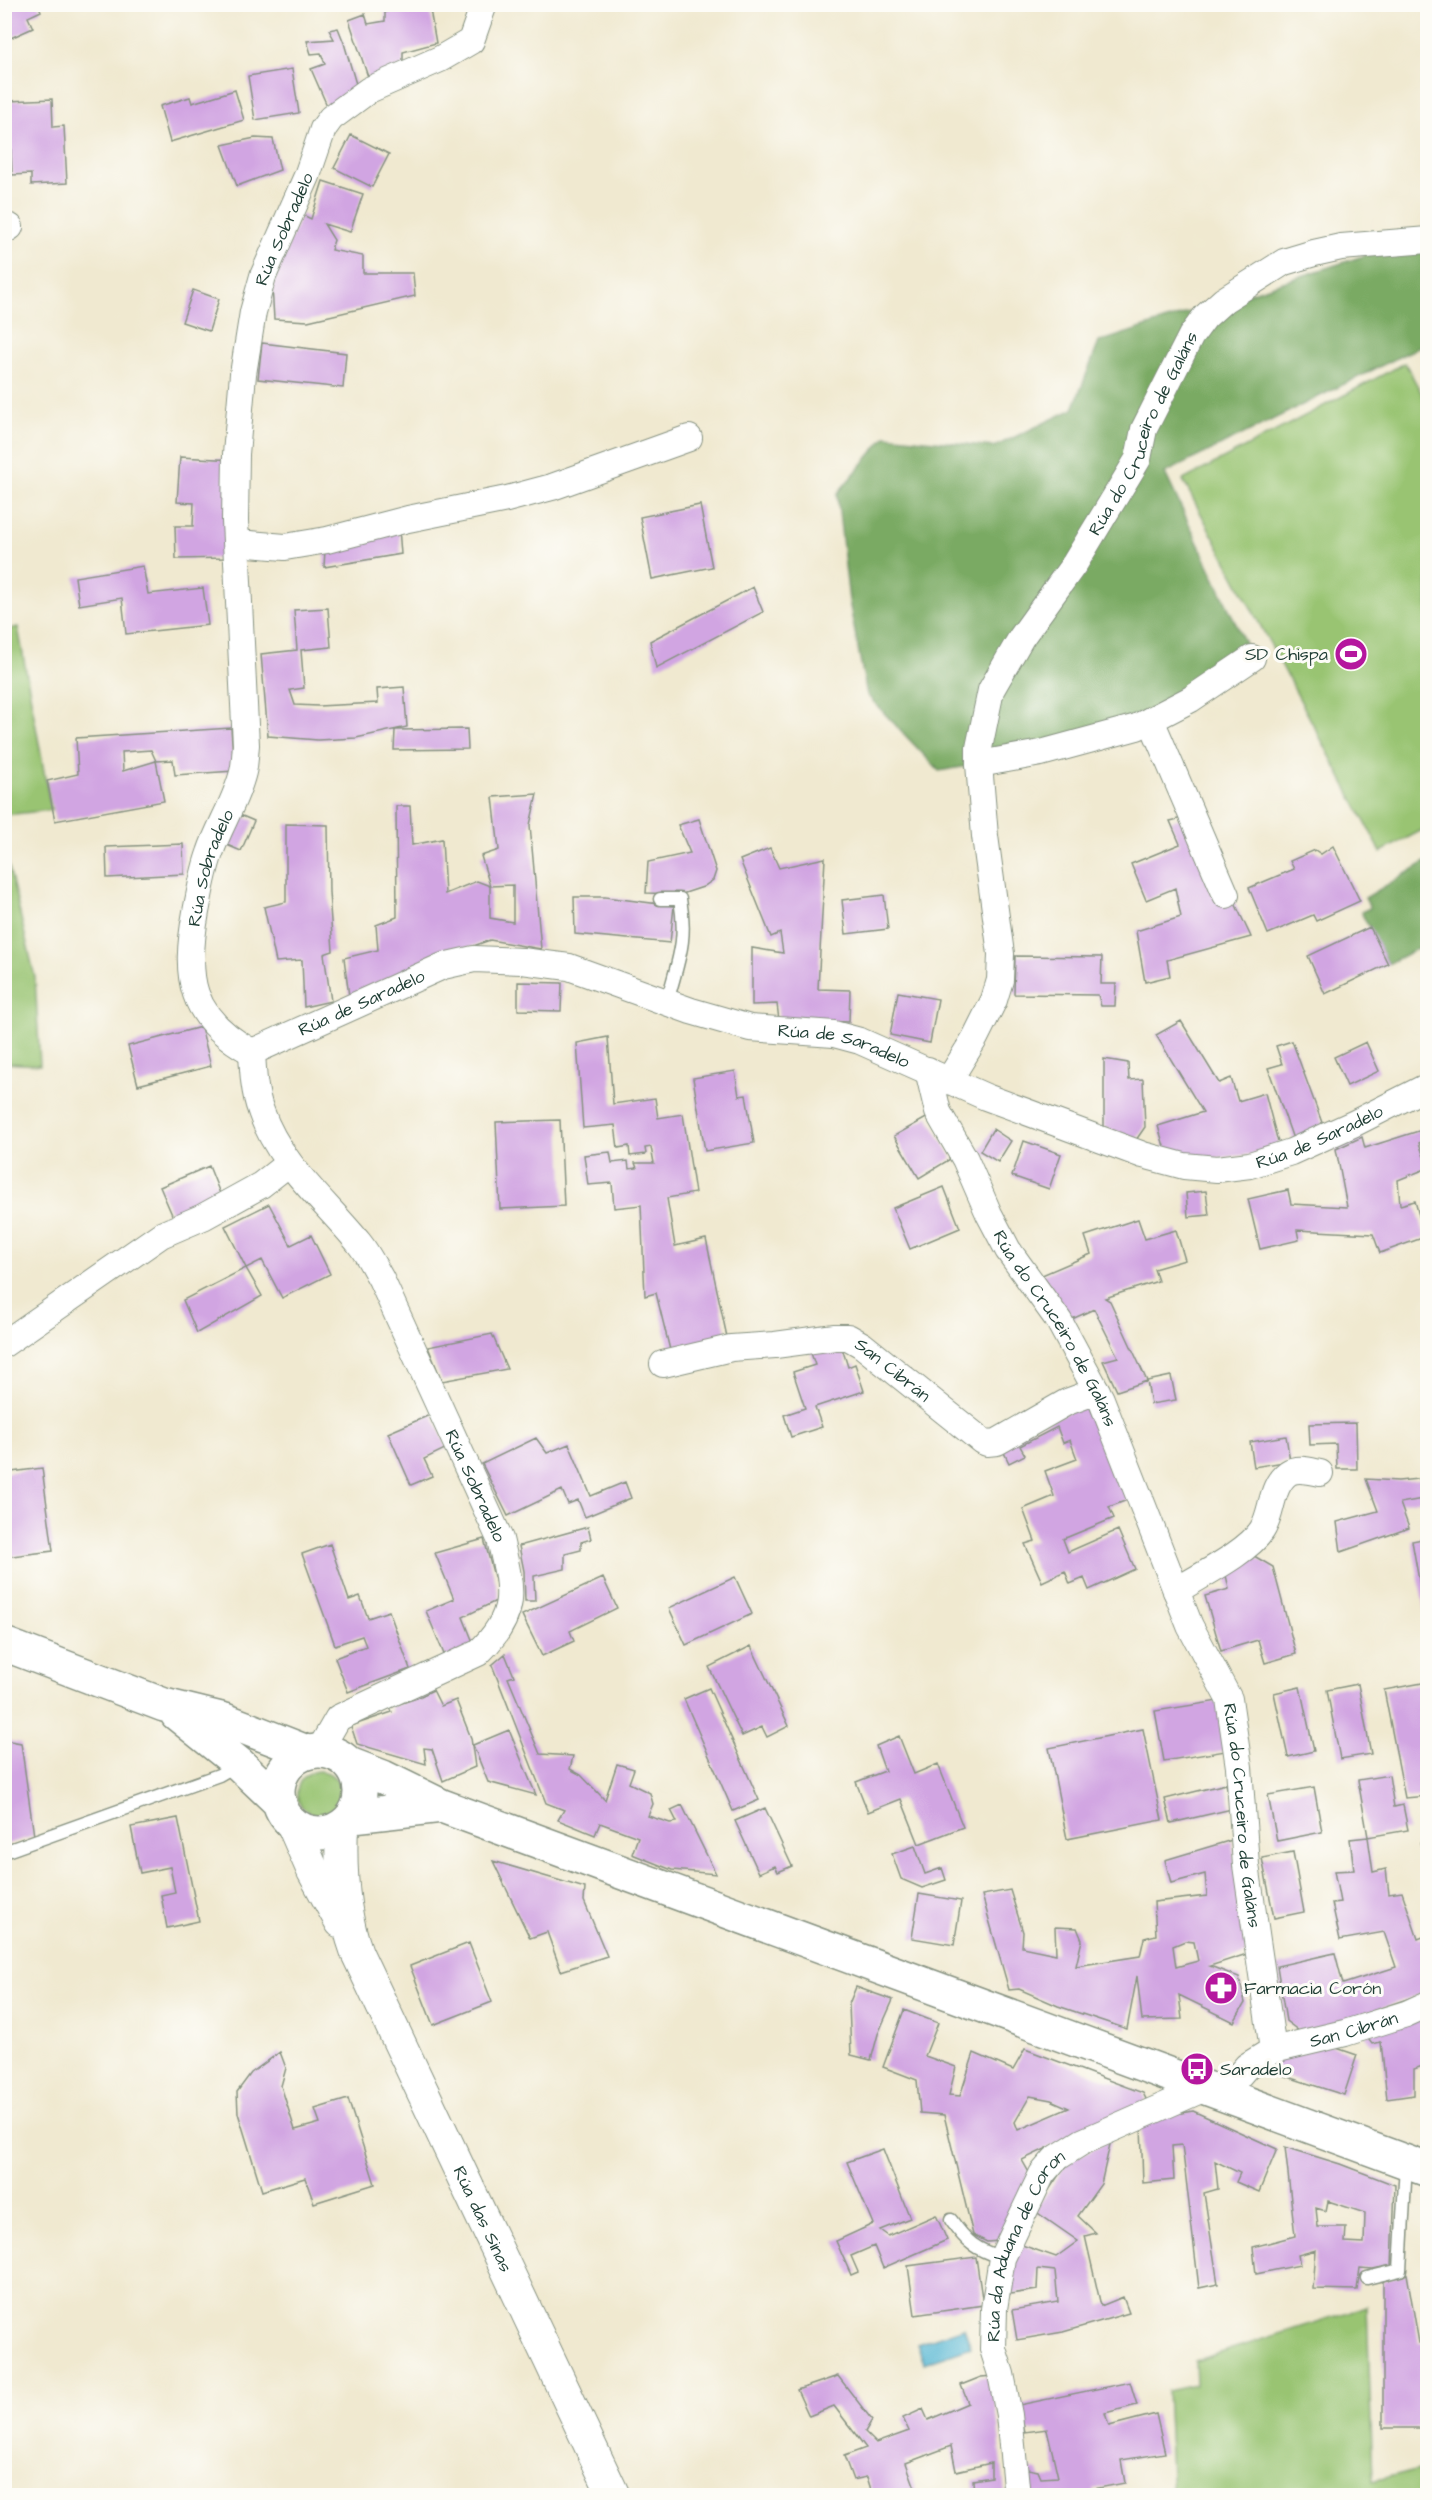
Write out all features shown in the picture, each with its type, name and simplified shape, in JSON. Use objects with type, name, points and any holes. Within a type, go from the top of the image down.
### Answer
[{"type":"main road","points":[[4,1644],[164,1706],[225,1720],[313,1751],[341,1757],[357,1776],[360,1789],[359,1803],[347,1821]]},
{"type":"main road","points":[[164,1706],[238,1763],[305,1830],[331,1830],[347,1821],[442,1806]]},
{"type":"main road","points":[[286,1813],[278,1790],[280,1778],[286,1767],[296,1758],[313,1751]]},
{"type":"main road","points":[[349,1764],[384,1777],[442,1806],[1417,2166]]},
{"type":"street","name":"Rúa Sobradelo","points":[[313,1751],[338,1718],[478,1653],[496,1635],[507,1614],[509,1576],[500,1539],[381,1279],[361,1245],[289,1163],[270,1134],[260,1110],[254,1084],[252,1052],[229,1040],[209,1020],[191,975],[190,947],[209,855],[243,772],[246,745],[237,543],[237,454],[243,374],[253,312],[263,276],[307,176],[323,129],[331,118],[369,90],[440,59],[471,41],[484,4]]},
{"type":"street","name":"Rúa do Cruceiro de Galáns","points":[[1273,2050],[1246,1865],[1239,1767],[1229,1700],[1190,1626],[1097,1391],[1059,1321],[1008,1250],[988,1214],[965,1159],[938,1112],[938,1075],[975,1038],[994,1000],[1000,981],[1001,954],[985,836],[979,764],[979,748],[991,690],[1021,638],[1075,563],[1114,502],[1138,459],[1144,429],[1158,398],[1191,336],[1205,317],[1224,300],[1284,262],[1314,252],[1341,247],[1428,240]]},
{"type":"street","points":[[237,543],[285,547],[327,540],[408,519],[507,499],[552,487],[689,438]]},
{"type":"street","points":[[979,764],[1041,753],[1137,727],[1191,699],[1252,658]]},
{"type":"street","points":[[1151,720],[1226,895]]},
{"type":"street","name":"Rúa de Saradelo","points":[[252,1052],[443,966],[474,959],[522,961],[569,967],[667,1003],[750,1028],[834,1034],[860,1041],[986,1098],[1143,1155],[1184,1166],[1217,1169],[1250,1165],[1291,1152],[1428,1086]]},
{"type":"street","points":[[4,1344],[161,1235],[203,1217],[261,1185],[289,1163]]},
{"type":"street","name":"San Cibrán","points":[[663,1364],[731,1348],[848,1337],[862,1345],[987,1443],[997,1442],[1067,1402],[1097,1391]]},
{"type":"street","points":[[1176,1591],[1250,1544],[1263,1529],[1282,1478],[1291,1471],[1320,1473]]},
{"type":"street","name":"Rúa das Sinas","points":[[286,1813],[313,1871],[352,1941],[614,2496]]},
{"type":"street","name":"Rúa das Sinas","points":[[347,1821],[342,1883],[352,1941]]},
{"type":"street","name":"San Cibrán","points":[[1213,2092],[1247,2066],[1273,2050],[1355,2030],[1406,2014],[1428,2004]]},
{"type":"street","name":"Rúa da Aduana de Coron","points":[[1017,2496],[1007,2405],[993,2349],[994,2309],[1002,2258],[1042,2174],[1055,2158],[1082,2142],[1213,2092]]},
{"type":"lane","points":[[660,899],[680,899],[682,912],[683,948],[667,1003]]},
{"type":"lane","points":[[4,1852],[219,1775],[238,1763]]},
{"type":"lane","points":[[1367,2278],[1400,2270],[1417,2166]]},
{"type":"lane","points":[[951,2220],[964,2239],[979,2250],[1002,2258]]},
{"type":"green space","points":[[1427,240],[1427,343],[1165,473],[1252,658],[1191,699],[968,766],[939,771],[867,695],[849,601],[837,494],[886,436],[994,447],[1073,409],[1099,342],[1400,244]]},
{"type":"green space","name":"SD Chispa","points":[[1405,363],[1428,405],[1428,827],[1381,852],[1183,480]]},
{"type":"green space","points":[[18,627],[51,810],[5,815],[5,630]]},
{"type":"green space","points":[[5,851],[35,977],[40,1065],[5,1063]]},
{"type":"green space","points":[[1427,861],[1427,964],[1418,948],[1388,964],[1361,912],[1370,908],[1365,898]]},
{"type":"green space","points":[[319,1771],[334,1778],[341,1793],[334,1808],[319,1815],[304,1808],[297,1793],[304,1778]]},
{"type":"green space","points":[[1367,2306],[1373,2481],[1427,2467],[1427,2495],[1172,2495],[1167,2391],[1196,2385],[1195,2361]]},
{"type":"water","points":[[964,2328],[971,2347],[924,2363],[917,2344]]},
{"type":"building","points":[[4,4],[38,4],[41,11],[28,17],[33,28],[4,41]]},
{"type":"building","points":[[414,4],[429,4],[436,43],[403,52],[403,66],[369,80],[349,20],[365,14],[368,24],[385,21],[385,12]]},
{"type":"building","points":[[338,28],[358,91],[328,108],[311,69],[325,64],[321,53],[311,54],[307,41],[334,39],[329,30]]},
{"type":"building","points":[[292,69],[299,113],[255,120],[248,76]]},
{"type":"building","points":[[235,90],[244,120],[170,142],[160,106],[190,97],[192,103]]},
{"type":"building","points":[[52,99],[53,127],[64,126],[67,183],[31,185],[31,174],[12,175],[9,101]]},
{"type":"building","points":[[351,135],[389,154],[372,187],[334,168]]},
{"type":"building","points":[[255,138],[273,139],[280,170],[237,186],[222,145]]},
{"type":"building","points":[[323,181],[363,194],[350,232],[324,224],[334,240],[331,250],[363,256],[363,273],[413,273],[415,296],[308,321],[274,319],[272,286],[301,214],[311,219]]},
{"type":"building","points":[[193,290],[219,299],[209,331],[182,322]]},
{"type":"building","points":[[262,343],[346,353],[343,388],[258,379]]},
{"type":"building","points":[[180,457],[234,460],[227,558],[176,559],[175,526],[193,526],[194,503],[177,502]]},
{"type":"building","points":[[700,505],[712,567],[652,579],[640,517]]},
{"type":"building","points":[[399,528],[401,554],[324,567],[325,550]]},
{"type":"building","points":[[143,566],[148,594],[203,588],[208,625],[126,634],[122,598],[79,605],[75,577]]},
{"type":"building","points":[[753,587],[763,612],[656,668],[650,641]]},
{"type":"building","points":[[328,608],[331,647],[301,650],[304,688],[290,690],[295,705],[378,703],[377,689],[404,687],[407,727],[356,738],[318,740],[268,736],[261,654],[297,650],[294,610]]},
{"type":"building","points":[[231,728],[234,771],[175,775],[173,760],[156,761],[164,801],[55,821],[47,781],[78,774],[76,738]],"holes":[[[151,750],[156,761],[123,771],[122,752]]]},
{"type":"building","points":[[467,729],[468,749],[394,750],[395,730]]},
{"type":"building","points":[[537,794],[530,825],[541,949],[490,940],[406,970],[349,996],[344,958],[378,950],[376,925],[397,917],[396,806],[410,806],[412,845],[442,839],[445,894],[477,881],[490,886],[481,856],[499,850],[493,797]],"holes":[[[513,885],[513,922],[490,918],[490,886]]]},
{"type":"building","points":[[240,815],[254,821],[241,851],[227,845]]},
{"type":"building","points":[[1186,817],[1234,901],[1251,937],[1167,960],[1170,976],[1145,982],[1136,931],[1181,917],[1175,888],[1146,900],[1131,864],[1180,844],[1170,821]]},
{"type":"building","points":[[699,819],[716,871],[713,880],[703,887],[682,894],[646,893],[648,862],[690,853],[678,825]]},
{"type":"building","points":[[286,824],[328,825],[333,951],[324,954],[331,1001],[304,1007],[302,960],[276,962],[264,907],[286,902]]},
{"type":"building","points":[[183,844],[184,874],[107,878],[106,847]]},
{"type":"building","points":[[1333,846],[1360,901],[1316,921],[1313,915],[1268,934],[1249,888],[1294,869],[1290,861],[1315,850],[1321,854]]},
{"type":"building","points":[[770,848],[779,868],[825,858],[818,989],[850,990],[849,1022],[779,1020],[777,1004],[752,1005],[752,948],[783,953],[780,933],[771,937],[740,860]]},
{"type":"building","points":[[884,895],[888,929],[846,934],[842,900]]},
{"type":"building","points":[[574,897],[605,897],[674,906],[670,943],[575,934]]},
{"type":"building","points":[[1370,927],[1388,964],[1325,994],[1308,956]]},
{"type":"building","points":[[1015,956],[1102,957],[1101,984],[1116,984],[1115,1006],[1101,1006],[1098,995],[1014,994]]},
{"type":"building","points":[[518,982],[562,983],[561,1011],[518,1010]]},
{"type":"building","points":[[898,992],[938,999],[930,1043],[890,1035]]},
{"type":"building","points":[[1181,1021],[1219,1083],[1231,1078],[1238,1101],[1265,1093],[1279,1146],[1254,1154],[1214,1158],[1166,1153],[1158,1126],[1203,1112],[1156,1035]]},
{"type":"building","points":[[201,1027],[211,1066],[138,1085],[128,1046]]},
{"type":"building","points":[[608,1037],[613,1104],[655,1098],[658,1118],[683,1114],[695,1193],[667,1198],[675,1246],[706,1239],[727,1337],[670,1350],[656,1293],[645,1296],[641,1205],[614,1208],[612,1183],[588,1185],[584,1155],[610,1152],[612,1163],[628,1161],[629,1169],[637,1168],[635,1163],[654,1163],[651,1147],[645,1148],[646,1154],[630,1156],[629,1146],[618,1148],[615,1125],[583,1128],[577,1043]]},
{"type":"building","points":[[1292,1041],[1324,1128],[1293,1139],[1268,1068],[1282,1064],[1276,1046]]},
{"type":"building","points":[[1366,1042],[1379,1071],[1347,1086],[1334,1057]]},
{"type":"building","points":[[1104,1059],[1128,1063],[1129,1080],[1143,1079],[1145,1127],[1136,1140],[1104,1127]]},
{"type":"building","points":[[735,1071],[739,1096],[746,1095],[754,1143],[705,1151],[693,1078]]},
{"type":"building","points":[[928,1117],[952,1158],[919,1178],[894,1136]]},
{"type":"building","points":[[560,1120],[564,1206],[500,1209],[496,1122]]},
{"type":"building","points":[[1428,1128],[1428,1139],[1419,1143],[1428,1168],[1398,1180],[1400,1205],[1415,1201],[1425,1237],[1380,1253],[1373,1234],[1297,1230],[1299,1240],[1260,1249],[1248,1199],[1288,1190],[1291,1204],[1347,1207],[1336,1149],[1362,1137],[1365,1148]]},
{"type":"building","points":[[993,1129],[1011,1141],[998,1162],[980,1151]]},
{"type":"building","points":[[1024,1141],[1061,1154],[1049,1189],[1012,1176]]},
{"type":"building","points":[[209,1166],[221,1196],[173,1217],[160,1187]]},
{"type":"building","points":[[944,1187],[960,1228],[910,1249],[893,1208]]},
{"type":"building","points":[[1206,1191],[1209,1215],[1188,1217],[1186,1193]]},
{"type":"building","points":[[269,1204],[291,1245],[311,1235],[330,1274],[282,1298],[262,1260],[246,1268],[225,1226]]},
{"type":"building","points":[[1138,1219],[1145,1239],[1176,1230],[1185,1260],[1154,1269],[1158,1281],[1105,1298],[1110,1301],[1147,1381],[1117,1391],[1103,1361],[1118,1357],[1094,1309],[1070,1320],[1042,1275],[1091,1254],[1085,1236]]},
{"type":"building","points":[[246,1268],[262,1296],[197,1333],[183,1300]]},
{"type":"building","points":[[492,1334],[507,1369],[442,1381],[428,1347]]},
{"type":"building","points":[[831,1342],[834,1351],[842,1348],[848,1367],[855,1364],[864,1391],[815,1407],[822,1427],[791,1437],[784,1415],[805,1408],[793,1372],[815,1365],[810,1350]]},
{"type":"building","points":[[1171,1376],[1176,1400],[1151,1404],[1147,1381]]},
{"type":"building","points":[[1088,1403],[1099,1429],[1103,1427],[1130,1499],[1109,1507],[1114,1518],[1063,1539],[1068,1552],[1118,1530],[1135,1569],[1089,1590],[1084,1578],[1070,1584],[1065,1571],[1042,1582],[1025,1544],[1035,1541],[1023,1509],[1054,1496],[1045,1471],[1077,1459],[1070,1440],[1063,1443],[1057,1427],[1020,1446],[1025,1455],[1009,1463],[1000,1444]]},
{"type":"building","points":[[432,1414],[447,1448],[424,1459],[432,1476],[411,1485],[388,1433]]},
{"type":"building","points":[[1356,1423],[1357,1469],[1337,1469],[1336,1444],[1310,1445],[1309,1424]]},
{"type":"building","points":[[1286,1436],[1290,1461],[1254,1467],[1250,1442]]},
{"type":"building","points":[[536,1438],[547,1453],[569,1444],[591,1496],[625,1482],[631,1498],[585,1517],[578,1500],[568,1504],[562,1490],[508,1516],[482,1464]]},
{"type":"building","points":[[42,1468],[53,1551],[4,1557],[4,1473]]},
{"type":"building","points":[[1428,1478],[1428,1498],[1400,1503],[1409,1528],[1341,1552],[1337,1522],[1378,1511],[1366,1479],[1398,1481]]},
{"type":"building","points":[[588,1527],[591,1539],[581,1542],[581,1550],[565,1554],[565,1569],[534,1576],[535,1601],[525,1601],[524,1571],[519,1546]]},
{"type":"building","points":[[1428,1538],[1428,1620],[1426,1620],[1412,1541]]},
{"type":"building","points":[[484,1539],[500,1599],[463,1617],[475,1647],[446,1659],[426,1611],[454,1599],[435,1553]]},
{"type":"building","points":[[330,1544],[349,1600],[360,1596],[368,1618],[389,1611],[410,1669],[348,1692],[335,1658],[366,1646],[362,1636],[335,1645],[302,1554]]},
{"type":"building","points":[[1249,1553],[1273,1567],[1296,1654],[1265,1663],[1258,1640],[1221,1651],[1205,1596],[1229,1589],[1224,1566]]},
{"type":"building","points":[[735,1577],[752,1614],[686,1645],[669,1608]]},
{"type":"building","points":[[603,1578],[617,1608],[570,1631],[574,1641],[542,1656],[522,1615]]},
{"type":"building","points":[[751,1646],[789,1726],[767,1737],[762,1727],[742,1736],[709,1667]]},
{"type":"building","points":[[505,1654],[514,1676],[508,1678],[540,1754],[573,1756],[570,1769],[581,1775],[605,1800],[617,1764],[634,1769],[629,1783],[650,1793],[653,1804],[648,1816],[670,1823],[677,1822],[671,1810],[682,1805],[716,1874],[672,1870],[632,1854],[638,1837],[600,1823],[595,1835],[558,1820],[564,1810],[546,1803],[492,1665]]},
{"type":"building","points":[[1428,1682],[1428,1796],[1405,1798],[1384,1690]]},
{"type":"building","points":[[1358,1684],[1371,1754],[1340,1759],[1327,1690]]},
{"type":"building","points":[[1300,1687],[1314,1751],[1288,1757],[1274,1693]]},
{"type":"building","points":[[709,1688],[759,1800],[733,1811],[684,1699]]},
{"type":"building","points":[[433,1690],[441,1706],[456,1700],[471,1738],[475,1767],[443,1781],[432,1749],[424,1748],[426,1764],[357,1744],[351,1726],[392,1712],[390,1707]]},
{"type":"building","points":[[1218,1701],[1226,1751],[1164,1761],[1155,1711]]},
{"type":"building","points":[[1143,1729],[1162,1820],[1067,1839],[1049,1748]]},
{"type":"building","points":[[509,1730],[536,1795],[488,1782],[473,1745]]},
{"type":"building","points":[[899,1736],[914,1774],[938,1764],[963,1827],[919,1844],[901,1799],[868,1812],[856,1782],[885,1771],[876,1746]]},
{"type":"building","points":[[4,1740],[21,1743],[34,1836],[4,1845]]},
{"type":"building","points":[[1389,1775],[1394,1807],[1403,1805],[1408,1830],[1368,1837],[1358,1780]]},
{"type":"building","points":[[1226,1784],[1232,1809],[1171,1823],[1165,1799]]},
{"type":"building","points":[[1314,1787],[1322,1832],[1277,1841],[1268,1795]]},
{"type":"building","points":[[765,1808],[792,1866],[778,1872],[775,1866],[759,1873],[735,1821]]},
{"type":"building","points":[[178,1818],[199,1921],[167,1928],[161,1895],[175,1892],[170,1867],[140,1873],[131,1827]]},
{"type":"building","points":[[1368,1837],[1373,1872],[1386,1869],[1389,1894],[1402,1892],[1418,1939],[1428,1935],[1428,1992],[1303,2034],[1286,2021],[1277,1966],[1335,1953],[1343,1984],[1396,1967],[1384,1932],[1340,1940],[1332,1903],[1340,1902],[1334,1871],[1354,1870],[1350,1839]]},
{"type":"building","points":[[1232,1840],[1247,1954],[1210,1966],[1239,1977],[1245,2003],[1234,2022],[1179,1995],[1182,2019],[1142,2020],[1137,1976],[1127,2029],[1058,2006],[1019,1989],[1009,1990],[982,1895],[1010,1890],[1023,1932],[1022,1947],[1056,1954],[1055,1927],[1077,1928],[1082,1940],[1076,1966],[1140,1956],[1144,1938],[1156,1935],[1154,1902],[1207,1896],[1205,1874],[1171,1883],[1165,1860]],"holes":[[[1185,1941],[1194,1942],[1198,1961],[1176,1967],[1173,1946]]]},
{"type":"building","points":[[1428,1841],[1428,1873],[1426,1874],[1420,1843]]},
{"type":"building","points":[[915,1846],[925,1874],[942,1868],[946,1880],[922,1888],[901,1879],[892,1854]]},
{"type":"building","points":[[1293,1852],[1304,1912],[1274,1918],[1262,1858]]},
{"type":"building","points":[[493,1861],[585,1888],[584,1901],[607,1956],[561,1971],[547,1932],[530,1938]]},
{"type":"building","points":[[919,1894],[961,1901],[954,1945],[912,1938]]},
{"type":"building","points":[[469,1943],[492,2002],[433,2025],[410,1966]]},
{"type":"building","points":[[856,1987],[893,2000],[878,2034],[871,2060],[851,2055],[849,2004]]},
{"type":"building","points":[[904,2010],[938,2023],[925,2056],[956,2067],[949,2095],[960,2096],[974,2053],[1013,2070],[1025,2049],[1143,2093],[1146,2099],[1139,2109],[1085,2130],[1022,2160],[1031,2176],[999,2241],[987,2242],[973,2235],[944,2115],[920,2113],[917,2080],[883,2067]],"holes":[[[1030,2096],[1051,2100],[1069,2108],[1018,2130],[1015,2122]]]},
{"type":"building","points":[[1428,2014],[1428,2064],[1414,2069],[1414,2095],[1387,2099],[1381,2042],[1372,2044],[1365,2035]]},
{"type":"building","points":[[1322,2043],[1357,2055],[1344,2095],[1275,2073],[1273,2061]]},
{"type":"building","points":[[280,2052],[286,2068],[281,2086],[295,2130],[320,2123],[315,2109],[348,2099],[375,2184],[314,2203],[305,2178],[262,2191],[238,2113],[237,2092],[251,2073]]},
{"type":"building","points":[[1193,2111],[1277,2149],[1259,2192],[1236,2182],[1240,2173],[1215,2161],[1218,2189],[1204,2193],[1218,2284],[1199,2288],[1182,2145],[1172,2146],[1174,2180],[1143,2183],[1141,2125],[1158,2117]]},
{"type":"building","points":[[1111,2140],[1101,2184],[1078,2216],[1096,2233],[1085,2236],[1101,2306],[1123,2297],[1129,2313],[1063,2332],[1017,2340],[1012,2310],[1058,2302],[1055,2271],[1038,2269],[1037,2290],[1003,2295],[1019,2244],[1056,2257],[1078,2241],[1035,2211],[1068,2161]]},
{"type":"building","points":[[1285,2147],[1340,2164],[1395,2185],[1392,2265],[1373,2269],[1360,2268],[1357,2290],[1313,2289],[1316,2250],[1298,2255],[1300,2265],[1256,2274],[1253,2247],[1295,2236]],"holes":[[[1328,2201],[1365,2213],[1364,2243],[1345,2242],[1346,2227],[1318,2227],[1316,2208],[1326,2211]]]},
{"type":"building","points":[[883,2149],[910,2218],[880,2230],[888,2236],[936,2215],[947,2240],[883,2268],[874,2246],[851,2256],[858,2272],[851,2275],[836,2241],[873,2224],[847,2162]]},
{"type":"building","points":[[976,2257],[983,2305],[915,2315],[908,2266]]},
{"type":"building","points":[[1407,2274],[1419,2343],[1428,2343],[1428,2428],[1383,2428],[1383,2281]]},
{"type":"building","points":[[838,2376],[872,2420],[865,2432],[876,2443],[909,2431],[903,2418],[923,2409],[928,2420],[968,2403],[961,2385],[981,2377],[993,2376],[1005,2496],[974,2496],[973,2480],[991,2477],[991,2463],[956,2471],[951,2446],[906,2463],[918,2496],[873,2496],[867,2477],[853,2480],[844,2456],[866,2448],[834,2406],[809,2416],[797,2390]]},
{"type":"building","points":[[1130,2382],[1137,2405],[1105,2413],[1109,2426],[1156,2414],[1165,2453],[1121,2460],[1125,2483],[1093,2489],[1094,2496],[1029,2496],[1025,2475],[1028,2469],[1038,2471],[1041,2478],[1058,2477],[1047,2429],[1025,2432],[1019,2405]]},
{"type":"place","name":"SD Chispa","points":[[1351,654]]},
{"type":"place","name":"Farmacia Corón","points":[[1221,1988]]},
{"type":"place","name":"Saradelo","points":[[1197,2069]]}]
